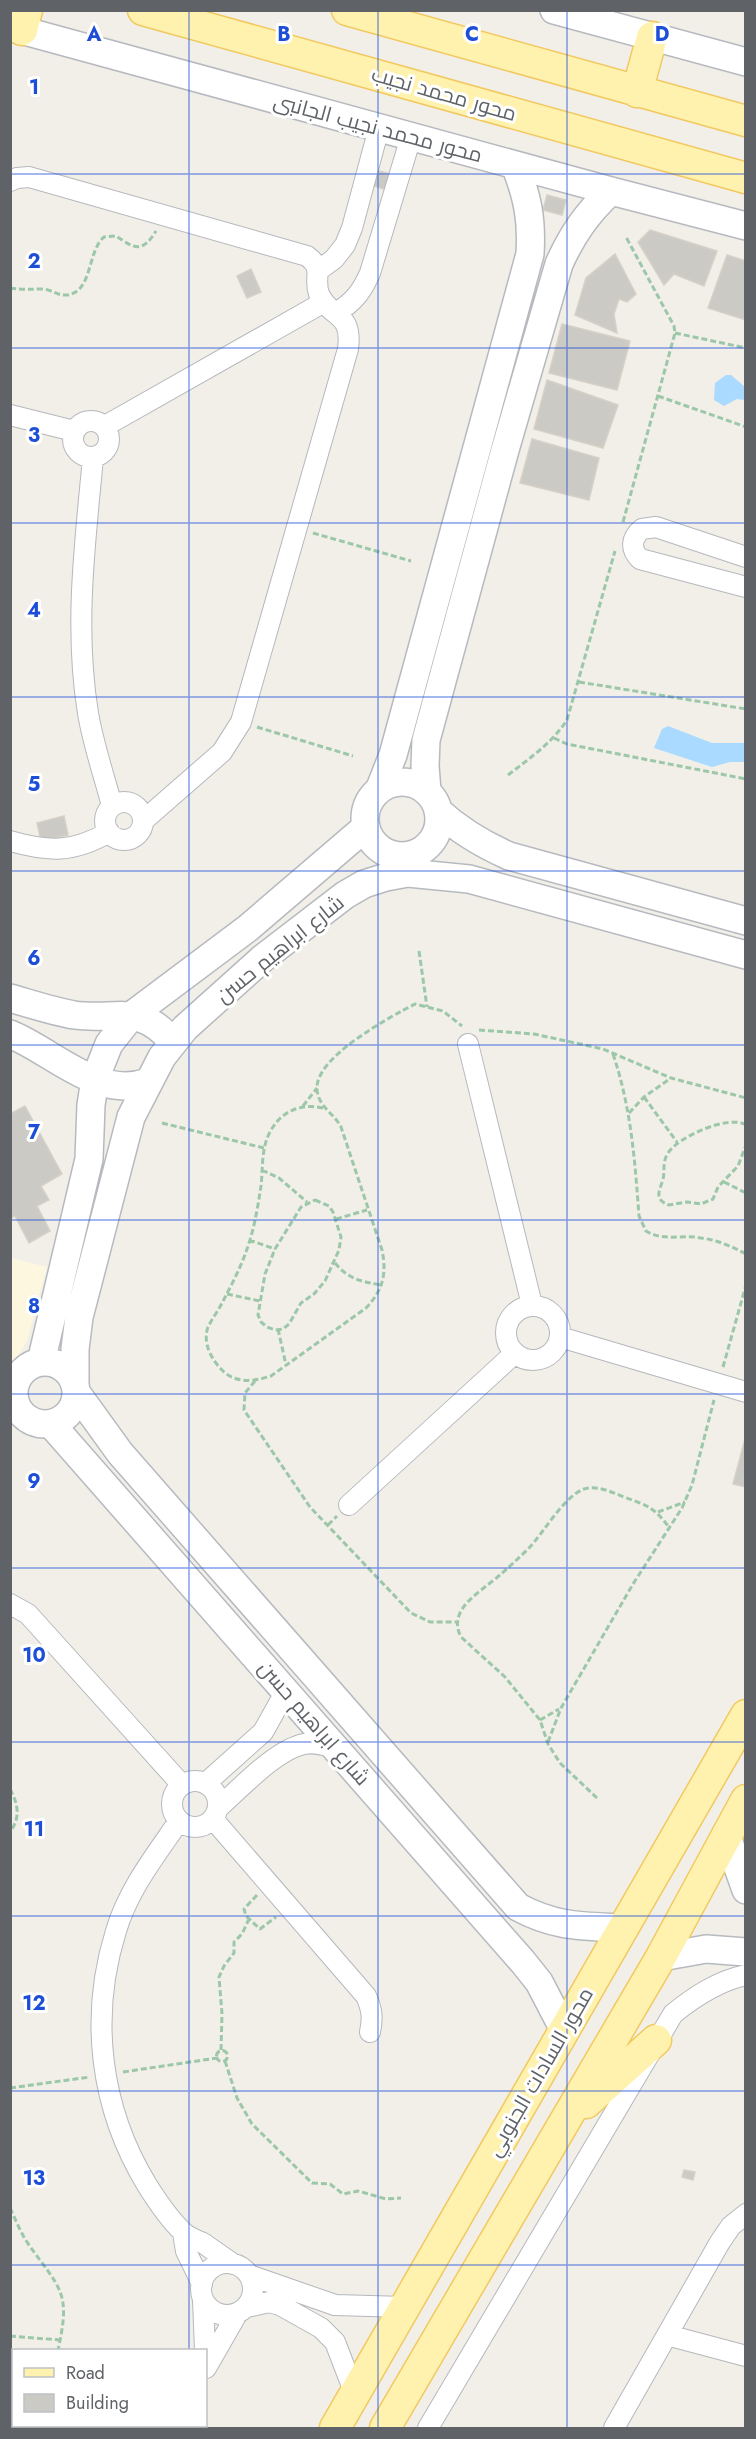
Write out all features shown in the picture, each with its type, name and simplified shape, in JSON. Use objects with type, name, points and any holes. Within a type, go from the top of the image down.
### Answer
[{"type":"main road","name":"محور محمد نجيب","points":[[143,10],[746,178]]},
{"type":"main road","points":[[347,10],[746,121]]},
{"type":"main road","points":[[637,92],[652,37]]},
{"type":"main road","name":"محور السادات الجنوبي","points":[[335,2428],[746,1715]]},
{"type":"main road","points":[[385,2428],[661,1957],[726,1833],[746,1800]]},
{"type":"main road","points":[[564,2124],[656,2040]]},
{"type":"street","points":[[554,10],[746,62]]},
{"type":"street","name":"محور محمد نجيب الجانبى","points":[[20,23],[411,137],[746,226]]},
{"type":"street","points":[[319,270],[334,259],[349,236],[379,128]]},
{"type":"street","points":[[105,426],[331,307],[351,303],[363,289],[370,273],[411,137]]},
{"type":"street","points":[[515,165],[527,195],[530,215],[530,254],[393,754],[380,789],[367,806],[366,827],[377,846],[408,864],[435,835],[439,823],[425,766],[426,740],[558,264],[571,237],[589,212],[611,191]]},
{"type":"street","points":[[12,178],[29,177],[307,256],[315,262],[319,270],[317,281],[319,292],[346,323],[350,336],[241,722],[222,752],[143,820],[137,835],[122,840],[109,832],[105,821],[112,806],[118,803],[132,804],[143,820]]},
{"type":"street","points":[[10,415],[74,431]]},
{"type":"street","points":[[92,420],[105,426],[108,432],[108,446],[99,456],[86,457],[76,450],[72,437],[74,431],[85,421],[92,420]]},
{"type":"street","points":[[478,442],[505,450]]},
{"type":"street","points":[[93,458],[81,585],[82,654],[88,714],[112,806]]},
{"type":"street","points":[[746,557],[649,527],[642,529],[633,540],[635,554],[640,559],[746,587]]},
{"type":"street","points":[[658,565],[670,550],[667,531]]},
{"type":"street","points":[[380,789],[392,783],[416,784],[459,830],[510,856],[746,921]]},
{"type":"street","name":"شارع ابراهيم حسن","points":[[41,1362],[89,1159],[91,1106],[95,1079],[109,1044],[132,1015],[239,935],[366,827]]},
{"type":"street","points":[[10,841],[55,850],[74,848],[109,832]]},
{"type":"street","name":"شارع ابراهيم حسن","points":[[623,1928],[565,1925],[541,1919],[518,1907],[120,1453],[75,1387],[75,1349],[80,1317],[131,1117],[148,1082],[173,1042],[185,1028],[263,958],[345,895],[408,864],[746,955]]},
{"type":"street","points":[[10,998],[76,1015],[132,1015],[150,1022],[173,1042]]},
{"type":"street","points":[[10,1034],[41,1048],[65,1064],[95,1079],[118,1087],[138,1086],[148,1082]]},
{"type":"street","points":[[467,1037],[532,1305]]},
{"type":"street","points":[[532,1305],[540,1306],[554,1314],[561,1329],[560,1337],[557,1347],[542,1359],[523,1359],[509,1346],[506,1328],[515,1312],[532,1305]]},
{"type":"street","points":[[560,1337],[746,1392]]},
{"type":"street","points":[[349,1505],[515,1353]]},
{"type":"street","points":[[41,1362],[61,1366],[69,1373],[75,1387],[70,1412],[62,1420],[31,1427],[15,1402],[14,1381],[24,1370],[41,1362]]},
{"type":"street","name":"شارع ابراهيم حسن","points":[[31,1427],[286,1691],[523,1962],[539,1982],[564,2030]]},
{"type":"street","points":[[10,1604],[28,1614],[182,1785]]},
{"type":"street","points":[[206,1783],[263,1732],[286,1691],[308,1670]]},
{"type":"street","points":[[336,1748],[319,1743],[302,1744],[282,1753],[216,1813],[207,1824],[193,1827],[179,1821],[175,1816],[172,1803],[177,1790],[182,1785],[198,1781],[206,1783],[213,1789],[218,1798],[216,1813],[269,1884],[366,1996],[373,2020],[370,2032]]},
{"type":"street","points":[[179,1821],[135,1885],[116,1930],[104,1977],[100,2025],[104,2075],[115,2119],[133,2162],[158,2202],[183,2233],[241,2269],[253,2285],[252,2296],[207,2366]]},
{"type":"street","points":[[726,1833],[744,1882]]},
{"type":"street","points":[[706,1949],[720,1941],[746,1941]]},
{"type":"street","points":[[661,1957],[706,1949],[746,1952]]},
{"type":"street","points":[[428,2428],[673,2014],[689,2001],[723,1982],[746,1975]]},
{"type":"street","points":[[614,2428],[720,2242],[731,2226],[746,2214]]},
{"type":"street","points":[[183,2233],[189,2260],[214,2312],[229,2316],[269,2302],[280,2305],[321,2328],[336,2342],[355,2394]]},
{"type":"street","points":[[205,2349],[203,2292],[206,2274],[222,2264],[335,2305],[405,2307]]},
{"type":"street","points":[[667,2335],[746,2356]]},
{"type":"path","points":[[10,288],[27,291],[44,289],[66,295],[74,293],[84,282],[96,247],[104,237],[116,236],[132,247],[139,247],[152,239],[165,216]]},
{"type":"path","points":[[622,525],[675,333],[674,326],[626,237]]},
{"type":"path","points":[[675,333],[746,348]]},
{"type":"path","points":[[658,396],[746,427]]},
{"type":"path","points":[[297,528],[411,561]]},
{"type":"path","points":[[508,775],[554,738],[567,720],[616,547]]},
{"type":"path","points":[[579,682],[746,709]]},
{"type":"path","points":[[241,722],[353,756]]},
{"type":"path","points":[[554,738],[567,744],[746,780]]},
{"type":"path","points":[[418,951],[427,1007]]},
{"type":"path","points":[[302,1107],[317,1088],[322,1073],[334,1058],[382,1021],[415,1004],[443,1011],[467,1037],[534,1034],[614,1054],[671,1078],[746,1098]]},
{"type":"path","points":[[614,1054],[629,1113],[639,1216],[646,1231],[662,1237],[699,1237],[727,1244],[746,1254]]},
{"type":"path","points":[[629,1113],[644,1097],[671,1078]]},
{"type":"path","points":[[317,1088],[323,1108]]},
{"type":"path","points":[[644,1097],[677,1142]]},
{"type":"path","points":[[309,1105],[323,1108],[338,1120],[385,1266],[382,1285],[377,1296],[366,1308],[272,1376],[255,1381],[241,1380],[228,1375],[217,1366],[210,1353],[207,1340],[208,1328],[248,1249],[264,1148],[269,1132],[279,1119],[293,1109],[302,1107],[309,1105]]},
{"type":"path","points":[[746,1125],[737,1121],[712,1127],[677,1142],[667,1154],[662,1166],[662,1181],[658,1194],[663,1203],[669,1206],[687,1202],[701,1204],[713,1199],[718,1186],[738,1166],[746,1145]]},
{"type":"path","points":[[162,1123],[264,1148]]},
{"type":"path","points":[[262,1170],[279,1178],[307,1202]]},
{"type":"path","points":[[724,1182],[746,1193]]},
{"type":"path","points":[[323,1201],[329,1206],[336,1220],[341,1237],[339,1250],[325,1281],[314,1294],[300,1303],[289,1324],[279,1329],[267,1327],[258,1315],[265,1274],[275,1249],[301,1207],[307,1202],[323,1201]]},
{"type":"path","points":[[336,1220],[367,1210]]},
{"type":"path","points":[[249,1240],[275,1249]]},
{"type":"path","points":[[335,1263],[343,1273],[353,1279],[382,1285]]},
{"type":"path","points":[[548,1743],[561,1708],[668,1526],[685,1502],[692,1485],[746,1285]]},
{"type":"path","points":[[226,1294],[261,1300]]},
{"type":"path","points":[[279,1329],[286,1365]]},
{"type":"path","points":[[255,1381],[245,1393],[244,1410],[310,1507],[411,1612],[430,1622],[457,1622]]},
{"type":"path","points":[[597,1798],[560,1763],[548,1743],[540,1720],[505,1677],[461,1637],[457,1622],[461,1608],[529,1548],[568,1501],[583,1490],[601,1488],[650,1506],[658,1512],[668,1526]]},
{"type":"path","points":[[658,1512],[685,1502]]},
{"type":"path","points":[[540,1720],[561,1708]]},
{"type":"path","points":[[10,1789],[18,1811],[10,1832]]},
{"type":"path","points":[[269,1884],[245,1906],[244,1913],[249,1919],[257,1928],[262,1928],[288,1906]]},
{"type":"path","points":[[217,2058],[217,2053],[221,2050],[222,2014],[219,1977],[234,1953],[234,1942],[242,1934],[249,1919]]},
{"type":"path","points":[[221,2050],[226,2053],[225,2061],[237,2098],[252,2124],[312,2183],[330,2184],[343,2194],[358,2191],[387,2199],[401,2198]]},
{"type":"path","points":[[10,2088],[217,2058],[222,2062],[225,2061]]},
{"type":"path","points":[[10,2208],[28,2245],[58,2283],[64,2304],[64,2327],[58,2349]]},
{"type":"path","points":[[10,2336],[60,2340]]},
{"type":"shaded area","points":[[11,1258],[47,1267],[27,1341],[11,1369]]},
{"type":"water","points":[[726,375],[731,375],[745,387],[745,403],[744,400],[737,399],[724,406],[714,400],[715,383]]},
{"type":"water","points":[[668,726],[712,743],[745,743],[745,762],[730,762],[712,767],[654,748],[662,729]]},
{"type":"building","points":[[375,170],[391,174],[387,190],[371,185]]},
{"type":"building","points":[[547,195],[566,200],[562,215],[543,210]]},
{"type":"building","points":[[650,230],[717,251],[704,286],[674,274],[664,285],[638,242]]},
{"type":"building","points":[[615,254],[636,294],[627,302],[619,299],[614,314],[617,333],[575,315],[586,278]]},
{"type":"building","points":[[727,255],[746,261],[746,320],[708,308]]},
{"type":"building","points":[[251,269],[261,292],[247,298],[237,276]]},
{"type":"building","points":[[562,324],[630,341],[617,390],[549,373]]},
{"type":"building","points":[[547,380],[618,405],[603,448],[534,429]]},
{"type":"building","points":[[532,439],[599,458],[589,500],[520,483]]},
{"type":"building","points":[[64,816],[68,835],[41,841],[37,823]]},
{"type":"building","points":[[25,1106],[62,1174],[41,1186],[49,1200],[37,1206],[50,1231],[29,1243],[15,1216],[10,1218],[10,1114]]},
{"type":"building","points":[[746,1439],[746,1487],[733,1484]]},
{"type":"building","points":[[684,2170],[695,2172],[693,2180],[682,2177]]}]
